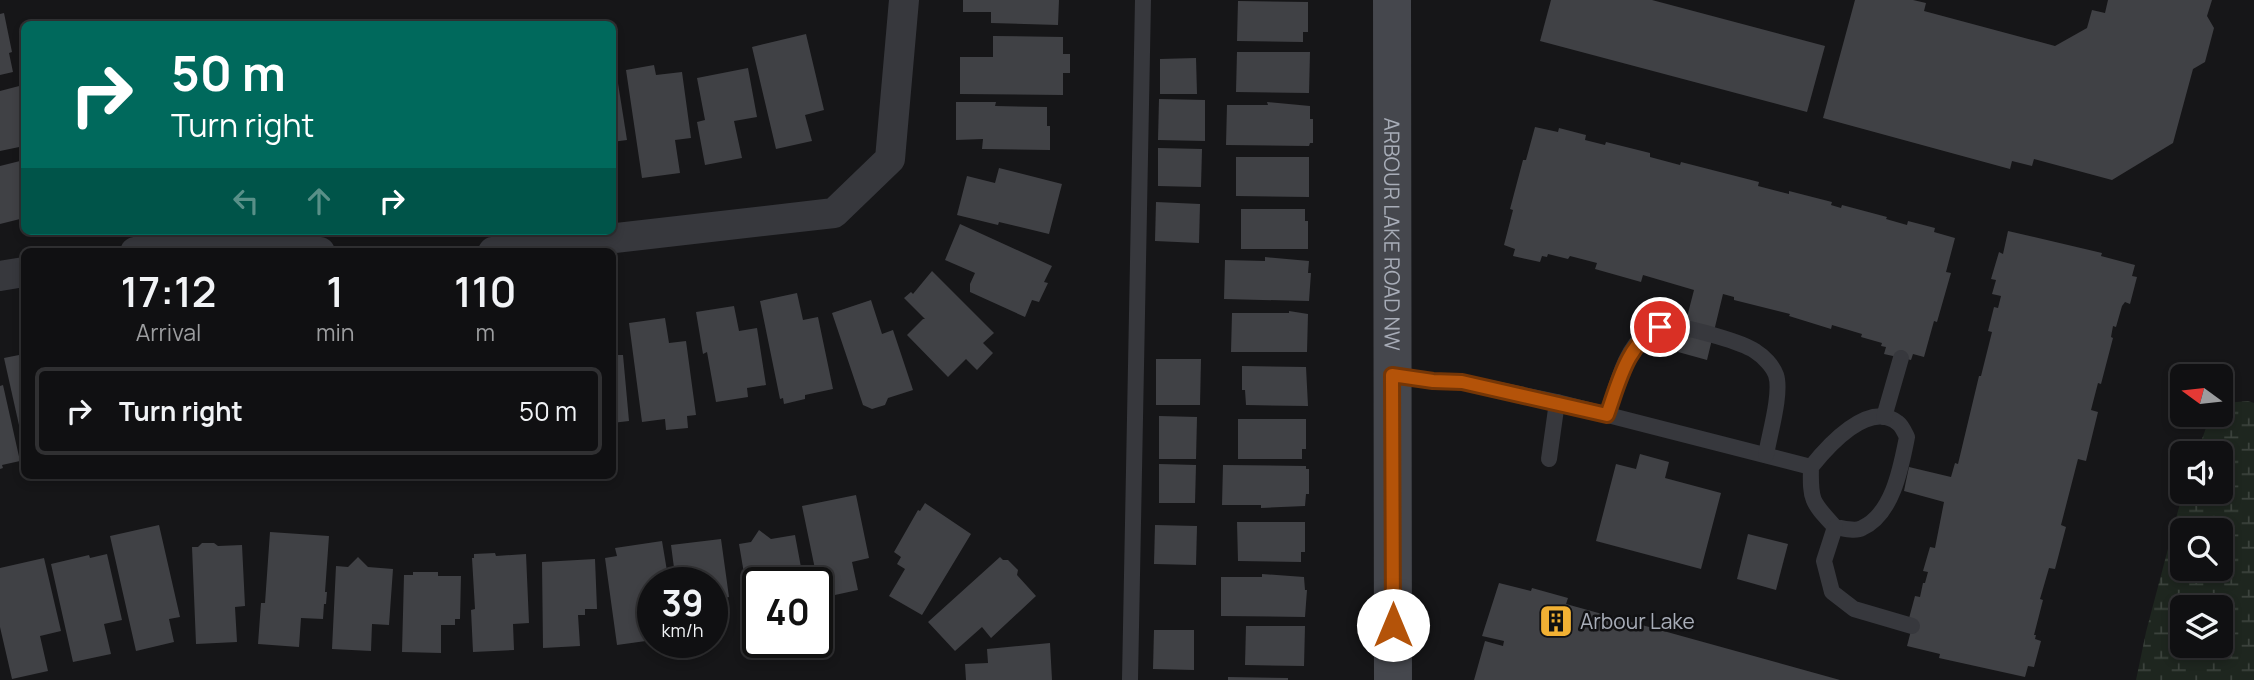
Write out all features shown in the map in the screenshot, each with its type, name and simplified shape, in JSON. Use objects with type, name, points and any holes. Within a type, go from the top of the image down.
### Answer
[{"type":"street","points":[[528,248],[834,213],[890,159],[904,0]]},
{"type":"street","name":"ARBOUR LAKE ROAD NW","points":[[1392,0],[1393,680]]},
{"type":"street","points":[[156,248],[178,244],[249,248]]},
{"type":"street","points":[[0,276],[21,272]]},
{"type":"lane","points":[[1129,680],[1143,0]]},
{"type":"lane","points":[[1607,415],[1638,342],[1647,333],[1660,327],[1678,327],[1754,350],[1773,368],[1777,379],[1776,397],[1766,455]]},
{"type":"lane","points":[[1884,417],[1901,358]]},
{"type":"lane","points":[[1392,375],[1462,382],[1558,402],[1811,467]]},
{"type":"lane","points":[[1549,459],[1558,402]]},
{"type":"lane","points":[[1884,417],[1898,423],[1907,437],[1888,503],[1874,521],[1859,530],[1835,527],[1813,503],[1811,467],[1825,450],[1854,425],[1868,418],[1884,417]]},
{"type":"lane","points":[[1835,527],[1824,561],[1832,592],[1854,609],[1912,626]]},
{"type":"green space","points":[[2233,402],[2254,403],[2254,680],[2136,680],[2170,541],[2170,581],[2233,581],[2233,518],[2176,518],[2180,504],[2233,504],[2233,441],[2201,441],[2206,427],[2233,427]]},
{"type":"building","points":[[963,0],[1059,0],[1058,25],[991,23],[991,12],[963,12]]},
{"type":"building","points":[[1551,0],[1652,0],[1825,46],[1807,112],[1540,41]]},
{"type":"building","points":[[1855,0],[1913,0],[1926,3],[1924,11],[2055,46],[2087,28],[2092,10],[2105,13],[2108,0],[2212,0],[2207,16],[2214,28],[2205,62],[2193,69],[2173,143],[2112,180],[2034,159],[2032,166],[2012,161],[2010,169],[1823,118]]},
{"type":"building","points":[[1238,1],[1308,2],[1308,32],[1303,32],[1303,42],[1237,41]]},
{"type":"building","points":[[4,13],[13,72],[0,75],[0,14]]},
{"type":"building","points":[[806,34],[824,110],[805,115],[812,141],[776,149],[752,47]]},
{"type":"building","points":[[993,36],[1063,37],[1063,54],[1070,54],[1070,73],[1063,73],[1063,95],[960,94],[960,57],[993,57]]},
{"type":"building","points":[[1237,52],[1310,52],[1309,93],[1236,92]]},
{"type":"building","points":[[1196,58],[1197,94],[1160,94],[1160,59]]},
{"type":"building","points":[[654,65],[656,75],[682,72],[691,138],[675,140],[680,173],[642,178],[626,70]]},
{"type":"building","points":[[748,68],[757,117],[734,121],[742,158],[705,165],[697,122],[705,120],[697,78]]},
{"type":"building","points":[[616,77],[627,140],[616,141]]},
{"type":"building","points":[[21,86],[21,147],[0,151],[0,91]]},
{"type":"building","points":[[1159,99],[1205,100],[1205,141],[1158,140]]},
{"type":"building","points":[[956,102],[996,102],[995,106],[1047,107],[1050,150],[982,149],[983,139],[956,140]]},
{"type":"building","points":[[1267,102],[1310,106],[1313,143],[1309,146],[1226,145],[1227,105],[1268,105]]},
{"type":"building","points":[[1535,127],[1558,132],[1559,128],[1586,135],[1585,140],[1605,145],[1606,142],[1650,153],[1650,157],[1759,182],[1758,186],[1832,202],[1831,205],[1841,208],[1842,205],[1907,225],[1908,221],[1935,228],[1934,232],[1955,238],[1946,272],[1951,273],[1924,357],[1913,354],[1911,360],[1884,354],[1886,347],[1881,346],[1882,343],[1861,337],[1862,334],[1832,325],[1831,329],[1789,316],[1790,314],[1734,300],[1734,297],[1723,294],[1707,360],[1678,352],[1694,290],[1643,275],[1641,282],[1595,269],[1597,263],[1570,256],[1568,259],[1548,254],[1547,257],[1542,256],[1540,262],[1513,256],[1515,249],[1504,245],[1513,210],[1510,209]]},
{"type":"building","points":[[1158,148],[1202,149],[1201,187],[1158,186]]},
{"type":"building","points":[[1236,157],[1309,157],[1309,197],[1236,196]]},
{"type":"building","points":[[21,161],[21,219],[0,224],[0,166]]},
{"type":"building","points":[[999,168],[1062,184],[1049,234],[957,215],[967,176],[995,183]]},
{"type":"building","points":[[1156,202],[1200,204],[1199,243],[1155,241]]},
{"type":"building","points":[[1241,209],[1305,209],[1308,249],[1241,249]]},
{"type":"building","points":[[960,224],[1052,266],[1039,302],[1032,300],[1025,317],[970,292],[975,273],[945,260]]},
{"type":"building","points":[[2008,231],[2102,253],[2101,256],[2135,265],[2132,276],[2137,277],[2130,304],[2125,302],[2116,327],[2113,326],[2113,338],[2101,384],[2098,383],[2091,410],[2098,412],[2086,461],[2078,459],[2061,525],[2066,527],[2055,569],[2049,568],[2040,599],[2043,600],[2034,635],[2035,639],[2041,641],[2034,667],[2028,666],[2025,677],[1939,658],[1940,654],[1907,646],[1913,623],[1908,622],[1915,596],[1920,597],[1925,583],[1928,572],[1923,571],[1930,547],[1935,548],[1944,502],[1904,491],[1909,467],[1951,477],[1955,463],[1958,464],[1992,332],[1988,331],[1994,307],[1998,308],[2001,296],[1992,294],[1996,280],[1991,279],[1999,252],[2003,254]]},
{"type":"building","points":[[1265,257],[1309,261],[1309,301],[1224,299],[1225,260],[1265,261]]},
{"type":"building","points":[[932,271],[994,333],[983,343],[993,353],[977,370],[966,359],[948,377],[907,335],[925,319],[904,298],[911,292],[913,294]]},
{"type":"building","points":[[797,293],[803,320],[818,317],[833,389],[805,395],[805,399],[784,404],[783,398],[780,399],[760,301]]},
{"type":"building","points":[[871,300],[882,334],[893,330],[913,390],[888,398],[885,405],[872,409],[863,405],[832,313]]},
{"type":"building","points":[[734,306],[739,331],[757,328],[766,385],[747,388],[748,397],[716,402],[707,352],[703,354],[696,312]]},
{"type":"building","points":[[1289,311],[1308,314],[1307,352],[1231,352],[1232,313]]},
{"type":"building","points":[[665,318],[669,343],[686,341],[696,415],[687,416],[688,428],[666,430],[665,419],[642,422],[629,323]]},
{"type":"building","points":[[21,355],[21,434],[4,358]]},
{"type":"building","points":[[616,355],[623,355],[629,421],[616,423]]},
{"type":"building","points":[[1156,359],[1201,359],[1200,405],[1156,405]]},
{"type":"building","points":[[1242,366],[1306,367],[1308,406],[1246,405],[1245,390],[1242,390]]},
{"type":"building","points":[[3,385],[20,461],[2,465],[3,468],[0,469],[0,386]]},
{"type":"building","points":[[1159,416],[1197,417],[1196,459],[1159,459]]},
{"type":"building","points":[[1238,419],[1306,419],[1306,449],[1302,449],[1302,459],[1238,459]]},
{"type":"building","points":[[1640,454],[1669,462],[1665,478],[1721,493],[1701,569],[1596,541],[1616,464],[1636,469]]},
{"type":"building","points":[[1159,464],[1196,465],[1195,503],[1159,503]]},
{"type":"building","points":[[1223,465],[1306,466],[1306,469],[1309,469],[1309,494],[1306,494],[1305,506],[1261,508],[1261,505],[1222,505]]},
{"type":"building","points":[[856,495],[869,558],[852,562],[858,590],[833,595],[833,567],[815,567],[802,506]]},
{"type":"building","points":[[925,503],[971,534],[922,615],[889,596],[905,569],[897,564],[901,557],[894,552],[918,510],[920,511]]},
{"type":"building","points":[[1237,522],[1305,522],[1305,552],[1301,552],[1301,562],[1238,561]]},
{"type":"building","points":[[159,525],[180,617],[169,619],[174,642],[136,651],[110,536]]},
{"type":"building","points":[[1155,525],[1197,526],[1196,565],[1154,564]]},
{"type":"building","points":[[759,530],[771,539],[795,535],[801,567],[743,567],[739,544],[751,542]]},
{"type":"building","points":[[270,532],[329,536],[323,619],[301,618],[299,647],[258,644],[261,603],[265,603]]},
{"type":"building","points":[[1748,534],[1788,544],[1776,590],[1737,579]]},
{"type":"building","points":[[721,539],[725,567],[674,567],[671,545]]},
{"type":"building","points":[[662,541],[666,567],[637,567],[637,642],[617,645],[605,558],[617,556],[615,548]]},
{"type":"building","points":[[202,543],[214,543],[218,546],[242,545],[245,606],[235,607],[237,642],[196,644],[192,547],[198,547]]},
{"type":"building","points":[[495,553],[496,556],[526,554],[529,623],[513,624],[514,650],[473,652],[471,610],[475,609],[472,558],[474,554]]},
{"type":"building","points":[[107,554],[122,620],[104,624],[111,654],[73,662],[51,564],[89,555],[90,558]]},
{"type":"building","points":[[358,557],[368,567],[393,569],[389,625],[372,624],[371,651],[332,649],[336,566],[348,567]]},
{"type":"building","points":[[1000,557],[1008,560],[1018,570],[1017,575],[1036,596],[991,638],[982,627],[955,651],[928,622]]},
{"type":"building","points":[[44,558],[61,631],[40,636],[48,671],[12,679],[0,627],[0,568]]},
{"type":"building","points":[[595,559],[597,609],[585,609],[585,615],[578,615],[580,646],[543,648],[542,562]]},
{"type":"building","points":[[413,572],[461,576],[460,619],[455,619],[455,625],[441,625],[441,653],[402,652],[404,575],[413,575]]},
{"type":"building","points":[[1262,574],[1304,577],[1307,590],[1305,617],[1221,616],[1221,577],[1262,577]]},
{"type":"building","name":"Arbour Lake","points":[[1499,583],[1531,591],[1532,588],[1568,598],[1566,604],[1840,680],[1474,680],[1485,641],[1503,646],[1504,641],[1482,636]]},
{"type":"building","points":[[1246,626],[1305,626],[1304,666],[1245,665]]},
{"type":"building","points":[[1154,630],[1194,630],[1194,670],[1153,669]]},
{"type":"building","points":[[1050,643],[1052,680],[966,680],[965,664],[988,663],[987,649]]},
{"type":"building","points":[[1228,677],[1288,678],[1288,680],[1228,680]]},
{"type":"place","name":"Arbour Lake","points":[[1556,621]]},
{"type":"route","points":[[1393,625],[1392,375],[1462,382],[1607,415],[1638,342],[1647,333],[1660,327]]}]
